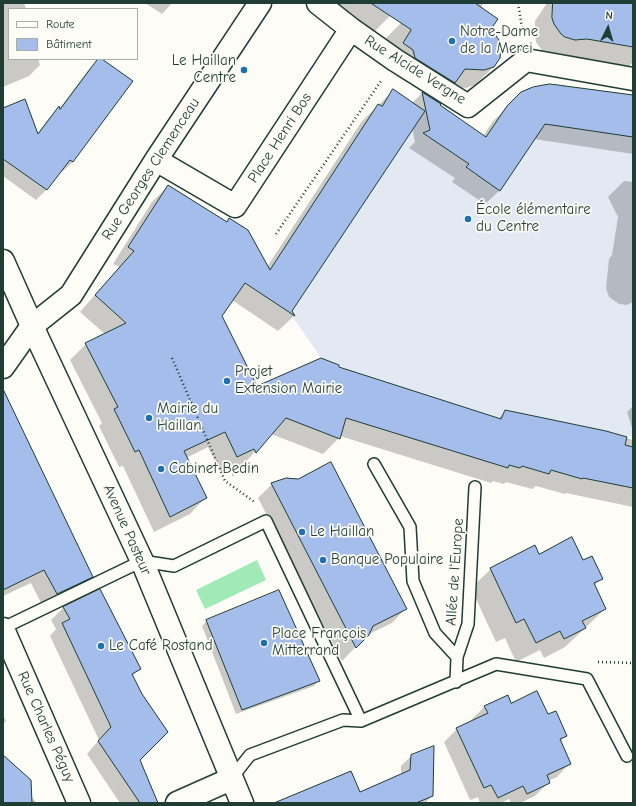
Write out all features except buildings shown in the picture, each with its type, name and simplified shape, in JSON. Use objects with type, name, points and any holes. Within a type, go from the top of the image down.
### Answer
[{"type":"street","name":"Rue Georges Clemenceau","points":[[3,367],[32,326],[71,295],[156,160],[260,3]]},
{"type":"street","points":[[318,3],[351,28]]},
{"type":"street","name":"Place Henri Bos","points":[[156,160],[235,206],[351,28]]},
{"type":"street","name":"Rue Alcide Vergne","points":[[351,28],[395,60],[468,106],[526,60]]},
{"type":"street","points":[[526,60],[633,79]]},
{"type":"street","name":"Avenue Pasteur","points":[[3,261],[142,561],[242,803]]},
{"type":"street","name":"Rue Charles Péguy","points":[[3,629],[79,803]]},
{"type":"street","points":[[177,803],[231,779]]},
{"type":"lane","points":[[374,464],[410,527],[413,581],[435,633],[457,657]]},
{"type":"lane","name":"Allée de l'Europe","points":[[456,682],[457,657],[468,624],[476,487]]},
{"type":"lane","points":[[3,629],[142,561],[174,566],[266,521],[361,721]]},
{"type":"lane","points":[[231,779],[250,755],[343,720],[361,721],[496,664],[587,679],[627,756]]},
{"type":"path","points":[[518,3],[526,60]]},
{"type":"path","points":[[276,234],[395,60]]},
{"type":"path","points":[[172,358],[225,481],[256,503],[266,521]]},
{"type":"shaded area","name":"École élémentaire du Centre","points":[[550,84],[633,95],[633,435],[627,437],[606,431],[505,410],[501,419],[348,370],[321,358],[290,313],[257,290],[378,104],[382,106],[393,89],[479,147],[507,106],[521,92],[533,87]]},
{"type":"green space","points":[[257,560],[266,580],[205,609],[196,590]]},
{"type":"place","name":"Notre-Dame de la Merci","points":[[452,41]]},
{"type":"place","name":"Le Haillan Centre","points":[[244,70]]},
{"type":"place","name":"École élémentaire du Centre","points":[[468,219]]},
{"type":"place","name":"Projet Extension Mairie","points":[[227,381]]},
{"type":"place","name":"Mairie du Haillan","points":[[149,418]]},
{"type":"place","name":"Cabinet Bedin","points":[[161,469]]},
{"type":"place","name":"Le Haillan","points":[[302,532]]},
{"type":"place","name":"Banque Populaire","points":[[323,560]]},
{"type":"place","name":"Place François Mitterrand","points":[[264,643]]},
{"type":"place","name":"Le Café Rostand","points":[[101,646]]}]
